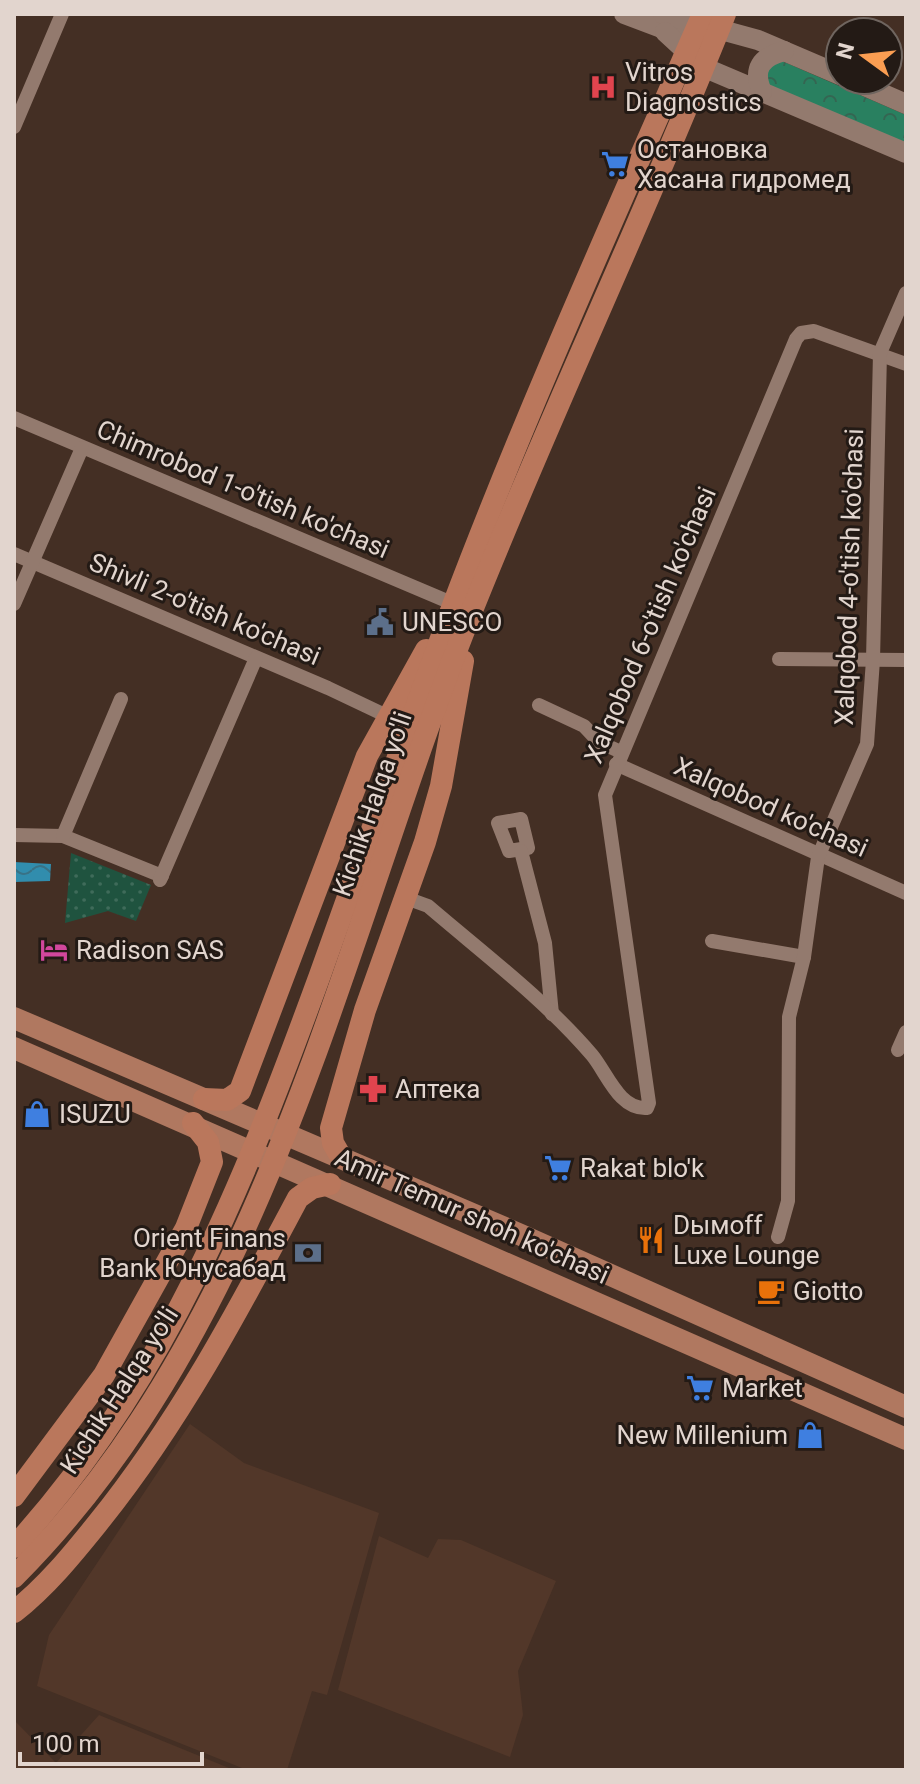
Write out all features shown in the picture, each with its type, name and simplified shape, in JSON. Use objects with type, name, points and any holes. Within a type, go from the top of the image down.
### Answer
[{"type":"highway","name":"Kichik Halqa yo'li","points":[[14,1547],[59,1494],[136,1386],[198,1279],[283,1076],[462,608],[704,34]]},
{"type":"highway","points":[[204,1099],[232,1098],[240,1091],[381,714],[462,608]]},
{"type":"highway","points":[[341,1157],[331,1136],[339,1100],[365,1010],[406,898],[441,786],[462,608]]},
{"type":"highway","name":"Kichik Halqa yo'li","points":[[14,1577],[69,1516],[134,1428],[177,1361],[215,1288],[295,1105],[421,721]]},
{"type":"highway","points":[[284,978],[291,1004],[315,1023],[344,1028],[357,1022],[365,1010]]},
{"type":"highway","points":[[250,1066],[257,1058],[274,1049],[297,1048],[312,1053],[334,1073],[339,1100]]},
{"type":"highway","points":[[14,1496],[104,1375],[165,1271],[212,1162],[210,1148],[193,1123]]},
{"type":"highway","points":[[205,1184],[211,1213],[229,1234],[254,1241],[279,1234]]},
{"type":"highway","points":[[14,1612],[50,1579],[121,1495],[181,1407],[304,1192],[330,1184]]},
{"type":"highway","points":[[165,1271],[190,1262],[210,1263],[223,1269],[239,1290],[238,1312]]},
{"type":"main road","points":[[624,14],[784,51],[824,68]]},
{"type":"main road","points":[[664,23],[704,34],[762,92],[906,153]]},
{"type":"main road","points":[[762,92],[756,79],[757,67],[764,59],[784,51]]},
{"type":"main road","points":[[888,96],[906,104]]},
{"type":"main road","name":"Amir Temur shoh ko'chasi","points":[[14,1018],[341,1157],[906,1407]]},
{"type":"main road","name":"Amir Temur shoh ko'chasi","points":[[14,1048],[193,1123],[906,1439]]},
{"type":"main road","points":[[588,1297],[599,1270]]},
{"type":"street","points":[[14,127],[62,14]]},
{"type":"street","name":"Xalqobod 4-o'tish ko'chasi","points":[[778,1237],[788,1201],[789,1017],[804,957],[818,857],[867,744],[873,660],[880,353],[906,293]]},
{"type":"street","name":"Xalqobod 6-o'tish ko'chasi","points":[[552,1014],[593,1056],[624,1100],[641,1108],[649,1103],[605,795],[796,339],[801,333],[814,331],[880,353]]},
{"type":"street","points":[[880,353],[906,364]]},
{"type":"street","name":"Chimrobod 1-o'tish ko'chasi","points":[[14,418],[462,608]]},
{"type":"street","points":[[14,604],[82,448]]},
{"type":"street","name":"Shivli 2-o'tish ko'chasi","points":[[14,554],[328,688],[381,714]]},
{"type":"street","points":[[14,835],[63,836],[161,878],[256,658]]},
{"type":"street","points":[[779,659],[906,660]]},
{"type":"street","points":[[63,836],[121,699]]},
{"type":"street","name":"Xalqobod ko'chasi","points":[[539,705],[584,726],[619,758],[818,857],[906,893]]},
{"type":"street","points":[[521,851],[545,943],[552,1014]]},
{"type":"street","points":[[406,898],[428,906],[552,1014]]},
{"type":"street","points":[[712,941],[804,957]]},
{"type":"street","points":[[898,1050],[906,1032]]},
{"type":"shaded area","points":[[190,1424],[244,1463],[379,1513],[327,1695],[312,1691],[287,1770],[247,1770],[37,1686],[49,1635]]},
{"type":"shaded area","points":[[379,1536],[428,1558],[438,1539],[461,1540],[556,1581],[518,1671],[523,1715],[510,1757],[338,1690]]},
{"type":"shaded area","points":[[99,1715],[229,1770],[14,1770],[14,1720],[56,1763]]},
{"type":"green space","points":[[782,61],[824,79],[824,96],[862,96],[906,115],[906,144],[770,87],[765,80],[770,63]]},
{"type":"green space","points":[[71,853],[151,885],[136,921],[108,911],[65,923]]},
{"type":"water","points":[[14,862],[51,864],[50,881],[14,882]]},
{"type":"place","name":"Vitros Diagnostics","points":[[603,87]]},
{"type":"place","name":"Остановка Хасана гидромед","points":[[615,164]]},
{"type":"place","name":"UNESCO","points":[[380,622]]},
{"type":"place","name":"Radison SAS","points":[[54,950]]},
{"type":"place","name":"Аптека","points":[[373,1089]]},
{"type":"place","name":"ISUZU","points":[[37,1114]]},
{"type":"place","name":"Rakat blo'k","points":[[558,1168]]},
{"type":"place","name":"Dымоff Luxe Lounge","points":[[651,1240]]},
{"type":"place","name":"Orient Finans Bank Юнусабад","points":[[308,1253]]},
{"type":"place","name":"Giotto","points":[[771,1291]]},
{"type":"place","name":"Market","points":[[700,1388]]},
{"type":"place","name":"New Millenium","points":[[810,1435]]}]
